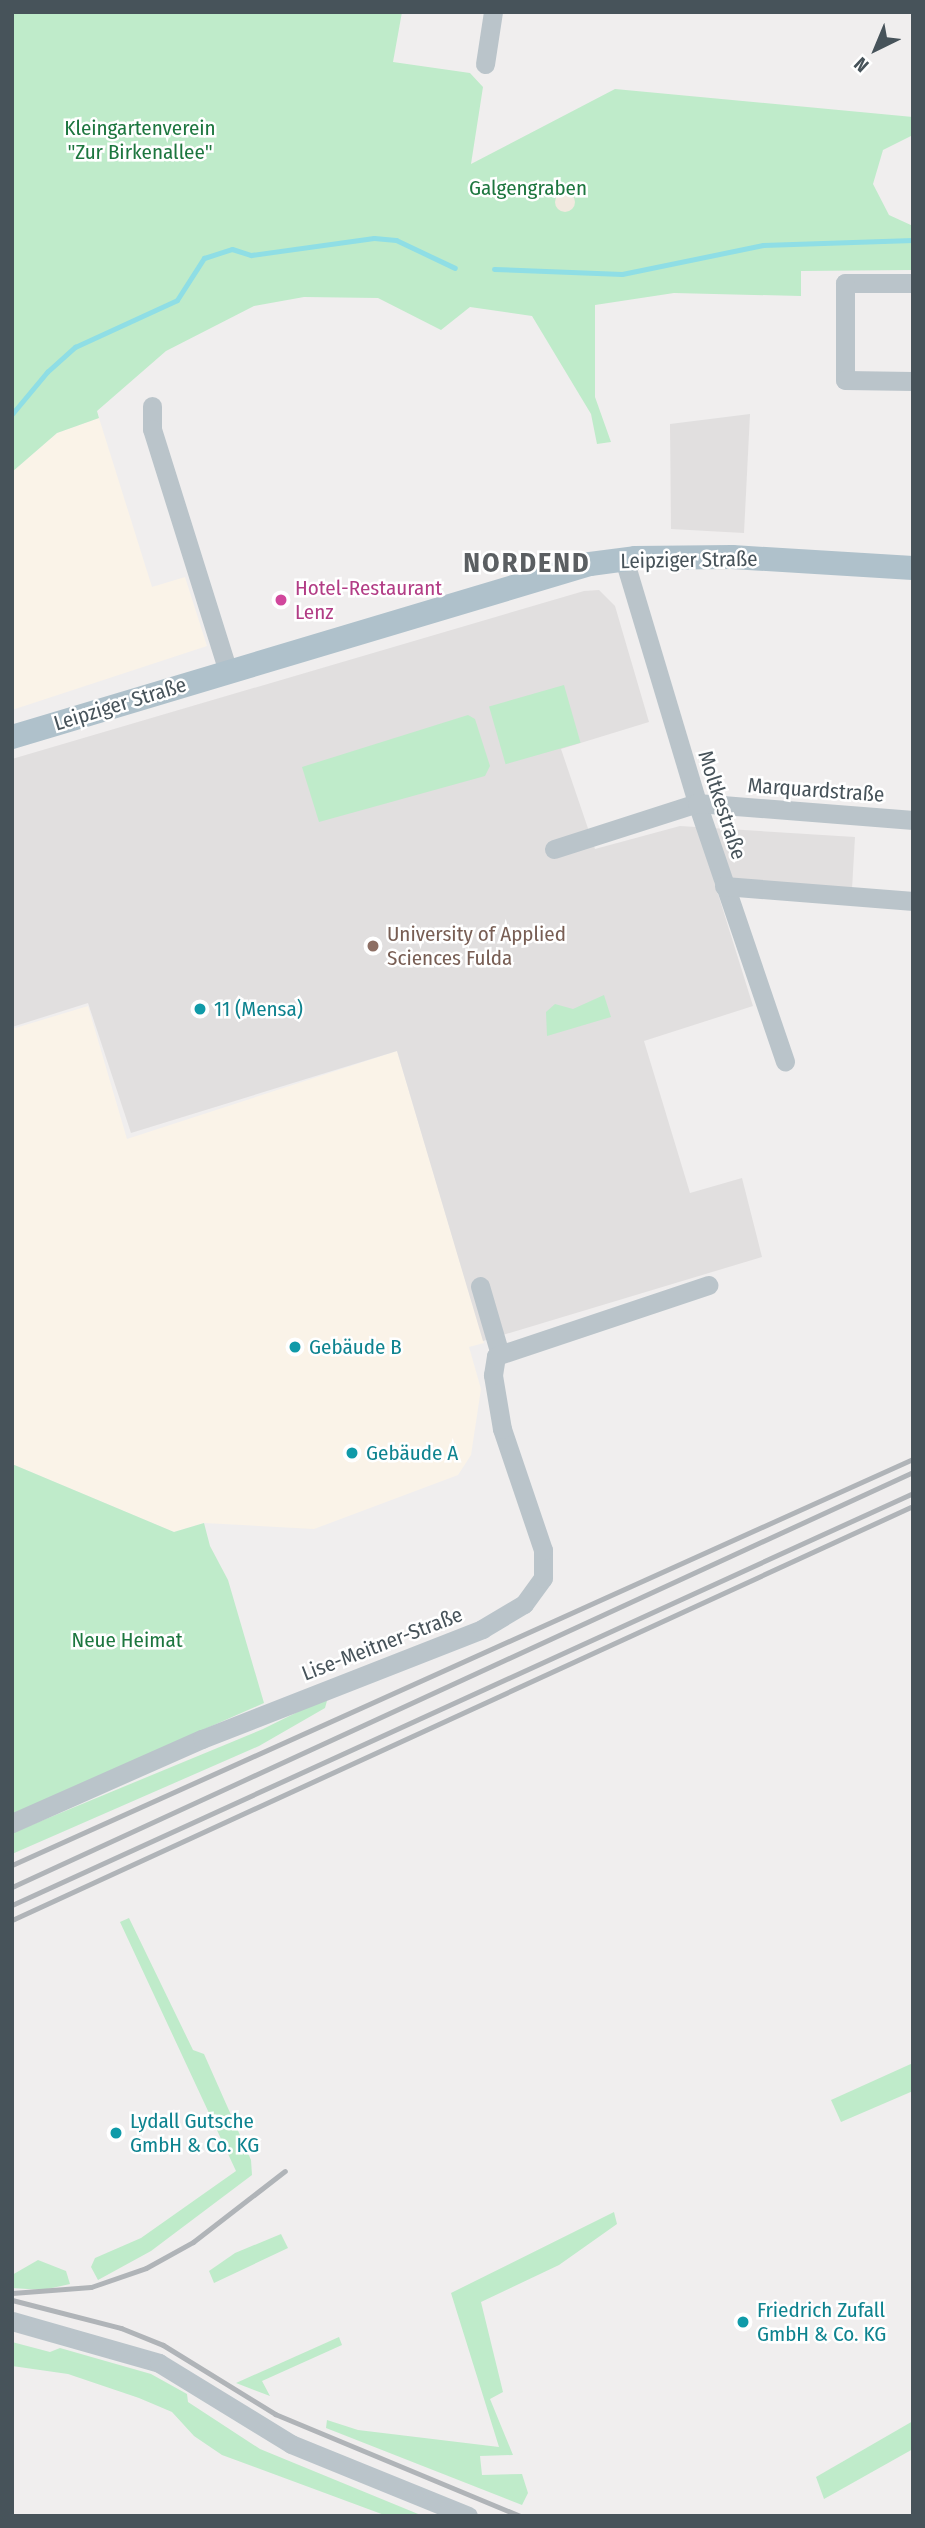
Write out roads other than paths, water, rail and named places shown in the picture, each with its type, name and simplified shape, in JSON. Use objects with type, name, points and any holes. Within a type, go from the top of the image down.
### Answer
[{"type":"main road","name":"Leipziger Straße","points":[[12,737],[505,586],[624,559],[733,557],[913,568]]},
{"type":"street","points":[[485,64],[493,12]]},
{"type":"street","points":[[913,283],[845,283],[845,380],[913,381]]},
{"type":"street","points":[[152,406],[152,429],[228,671]]},
{"type":"street","name":"Moltkestraße","points":[[624,559],[697,803],[785,1061]]},
{"type":"street","name":"Marquardstraße","points":[[554,849],[697,803],[913,820]]},
{"type":"street","points":[[724,886],[913,901]]},
{"type":"street","points":[[497,1353],[708,1285]]},
{"type":"street","name":"Lise-Meitner-Straße","points":[[12,1823],[202,1739],[482,1629],[524,1604],[543,1578],[542,1550],[502,1429],[493,1375],[497,1353],[480,1286]]},
{"type":"street","points":[[12,2321],[159,2363],[291,2444],[468,2516]]},
{"type":"waterway","name":"Galgengraben","points":[[12,414],[47,372],[75,347],[177,300],[204,258],[232,249],[251,255],[374,238],[396,240],[455,268]]},
{"type":"waterway","name":"Galgengraben","points":[[494,269],[622,274],[763,245],[913,240]]},
{"type":"railway","points":[[12,1865],[913,1459]]},
{"type":"railway","points":[[12,1887],[913,1472]]},
{"type":"railway","points":[[12,1905],[913,1493]]},
{"type":"railway","points":[[12,1920],[913,1506]]},
{"type":"railway","points":[[12,2293],[91,2287],[146,2268],[193,2242],[285,2171]]},
{"type":"railway","points":[[12,2300],[121,2328],[163,2345],[275,2414],[520,2516]]},
{"type":"place","name":"Hotel-Restaurant Lenz","points":[[281,600]]},
{"type":"place","name":"University of Applied Sciences Fulda","points":[[373,946]]},
{"type":"place","name":"11 (Mensa)","points":[[200,1009]]},
{"type":"place","name":"Gebäude B","points":[[295,1347]]},
{"type":"place","name":"Gebäude A","points":[[352,1453]]},
{"type":"place","name":"Lydall Gutsche GmbH & Co. KG","points":[[116,2133]]},
{"type":"place","name":"Friedrich Zufall GmbH & Co. KG","points":[[743,2322]]},
{"type":"district","name":"NORDEND","points":[[527,563]]},
{"type":"park label","name":"Kleingartenverein \"Zur Birkenallee\"","points":[[140,140]]},
{"type":"park label","name":"Neue Heimat","points":[[127,1640]]}]
